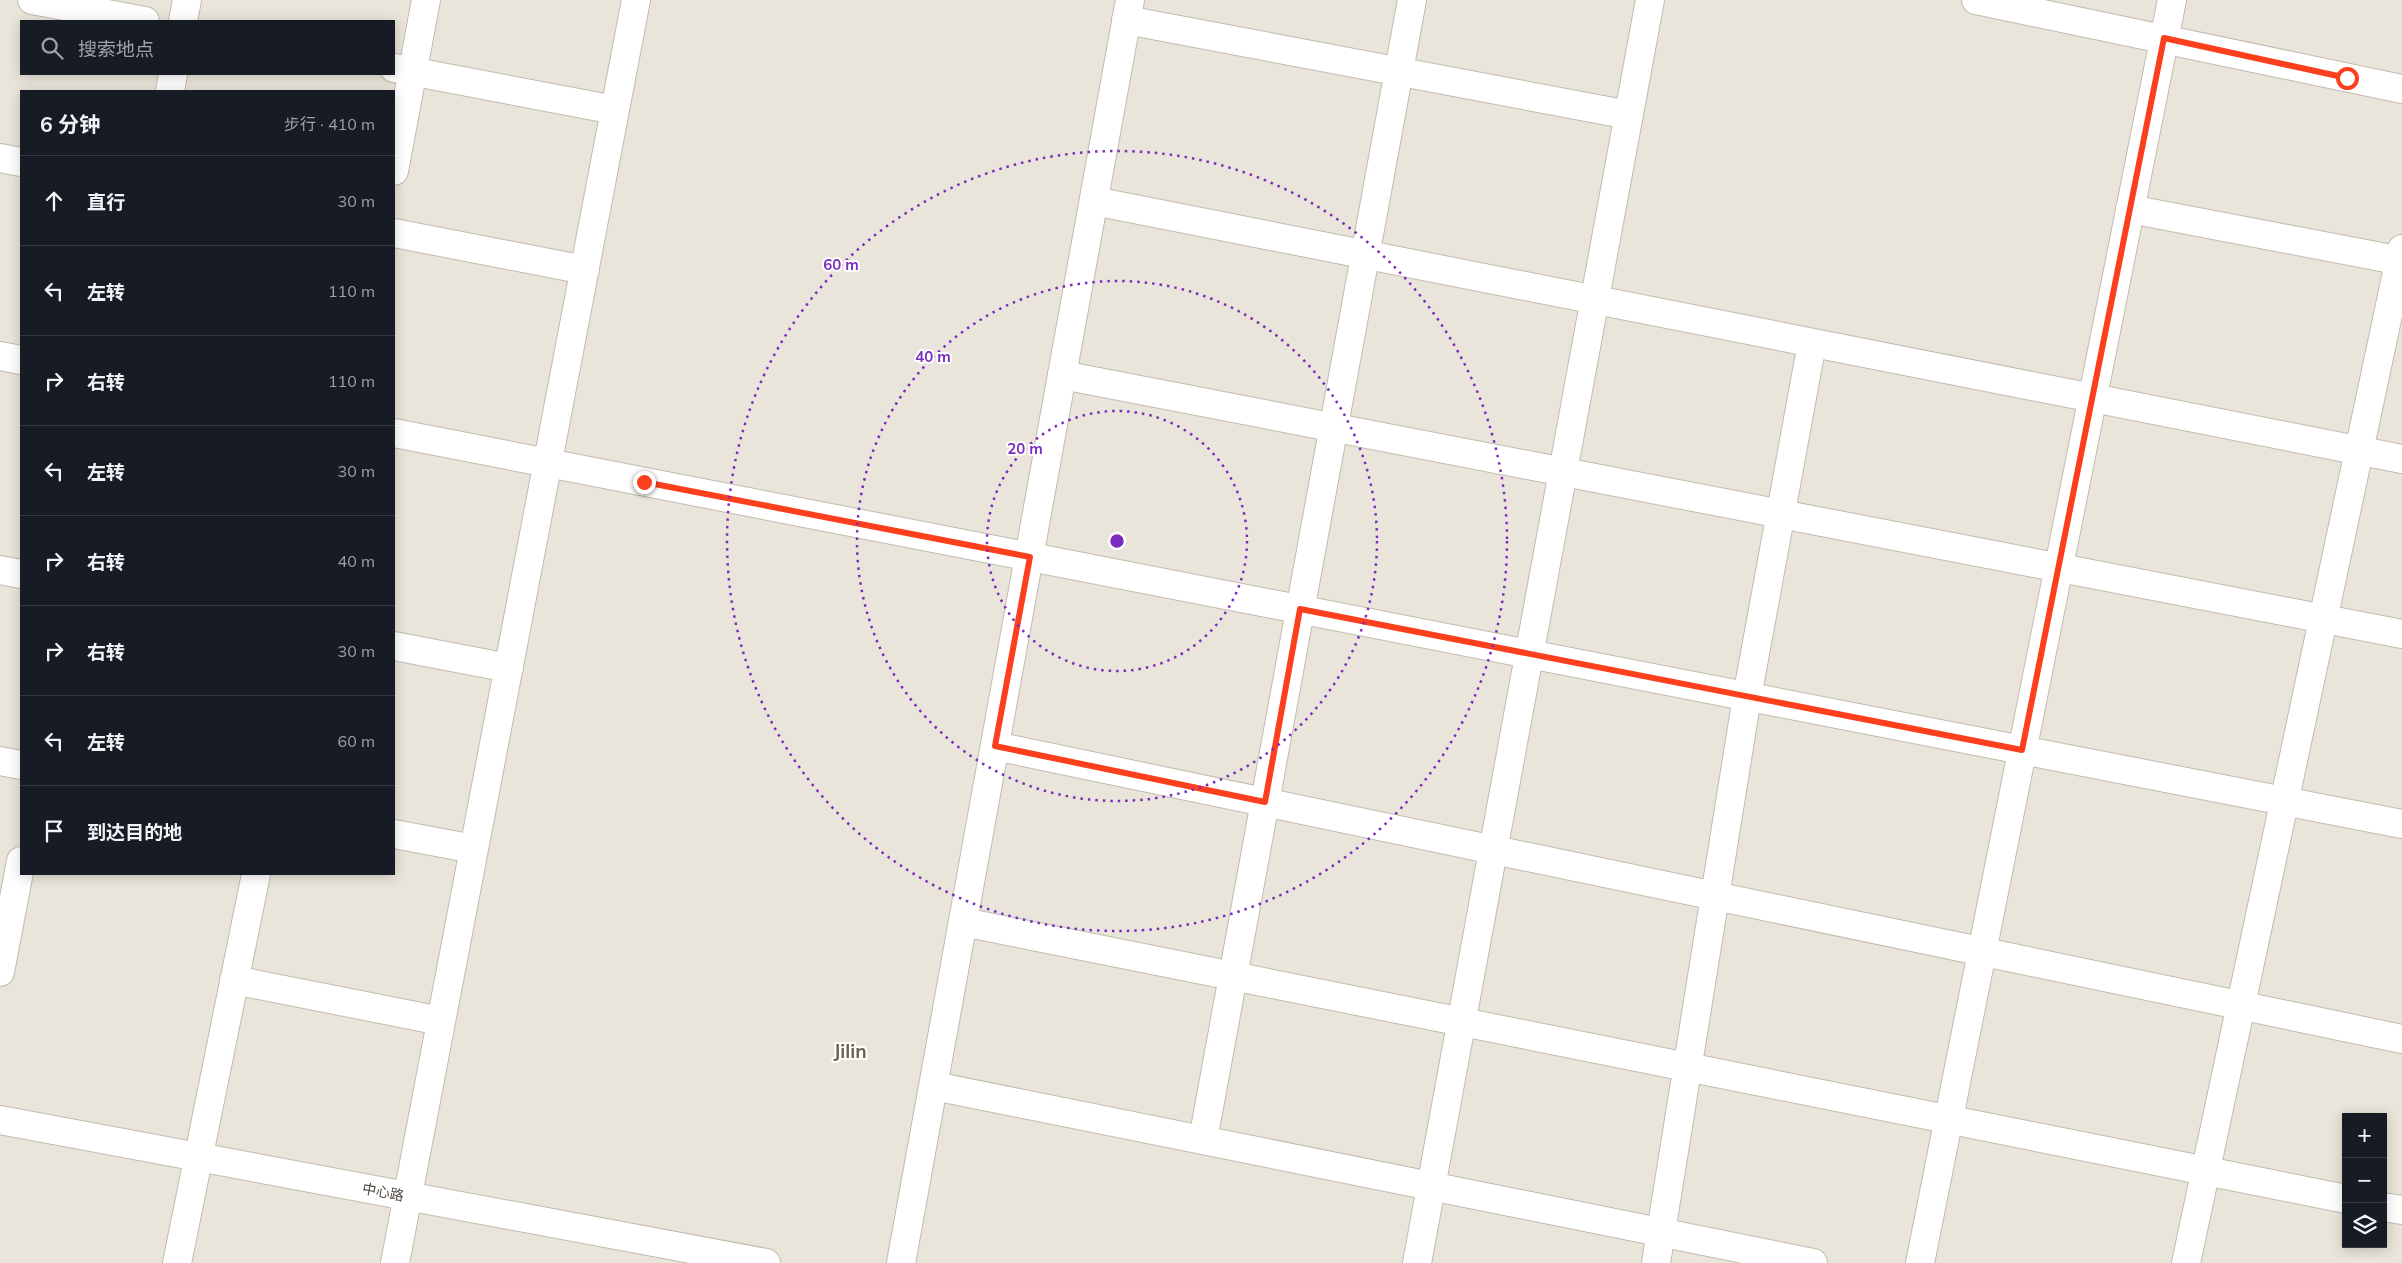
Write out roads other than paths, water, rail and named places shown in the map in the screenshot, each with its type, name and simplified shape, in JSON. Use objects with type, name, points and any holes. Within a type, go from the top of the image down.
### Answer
[{"type":"street","points":[[32,0],[140,20]]},
{"type":"street","points":[[183,20],[187,0]]},
{"type":"street","points":[[395,160],[403,70],[426,0]]},
{"type":"street","points":[[394,1263],[636,0]]},
{"type":"street","points":[[1203,1140],[1412,0]]},
{"type":"street","points":[[1417,1263],[1650,0]]},
{"type":"street","points":[[1976,0],[2164,38],[2402,90]]},
{"type":"street","points":[[1920,1263],[2172,0]]},
{"type":"street","points":[[902,1263],[1128,10],[1399,72],[1629,115]]},
{"type":"street","points":[[403,70],[615,110]]},
{"type":"street","points":[[170,90],[173,75]]},
{"type":"street","points":[[0,158],[20,162]]},
{"type":"street","points":[[1094,201],[2402,459]]},
{"type":"street","points":[[2130,209],[2401,257],[2186,1263]]},
{"type":"street","points":[[395,233],[585,270]]},
{"type":"street","points":[[1656,1263],[1747,697],[1812,343]]},
{"type":"street","points":[[0,356],[20,360]]},
{"type":"street","points":[[1062,375],[2402,634]]},
{"type":"street","points":[[395,433],[2402,824]]},
{"type":"street","points":[[0,570],[20,574]]},
{"type":"street","points":[[395,646],[509,668]]},
{"type":"street","points":[[995,746],[2402,1039]]},
{"type":"street","points":[[0,761],[20,765]]},
{"type":"street","points":[[395,834],[474,849]]},
{"type":"street","points":[[0,972],[3,938],[20,866]]},
{"type":"street","points":[[178,1263],[256,875]]},
{"type":"street","points":[[963,922],[2342,1198]]},
{"type":"street","points":[[234,980],[441,1021]]},
{"type":"street","points":[[934,1086],[1813,1263]]},
{"type":"street","name":"中心路","points":[[0,1120],[766,1263]]},
{"type":"street","points":[[2387,1207],[2402,1210]]},
{"type":"district","name":"Jilin","points":[[850,1051]]}]
